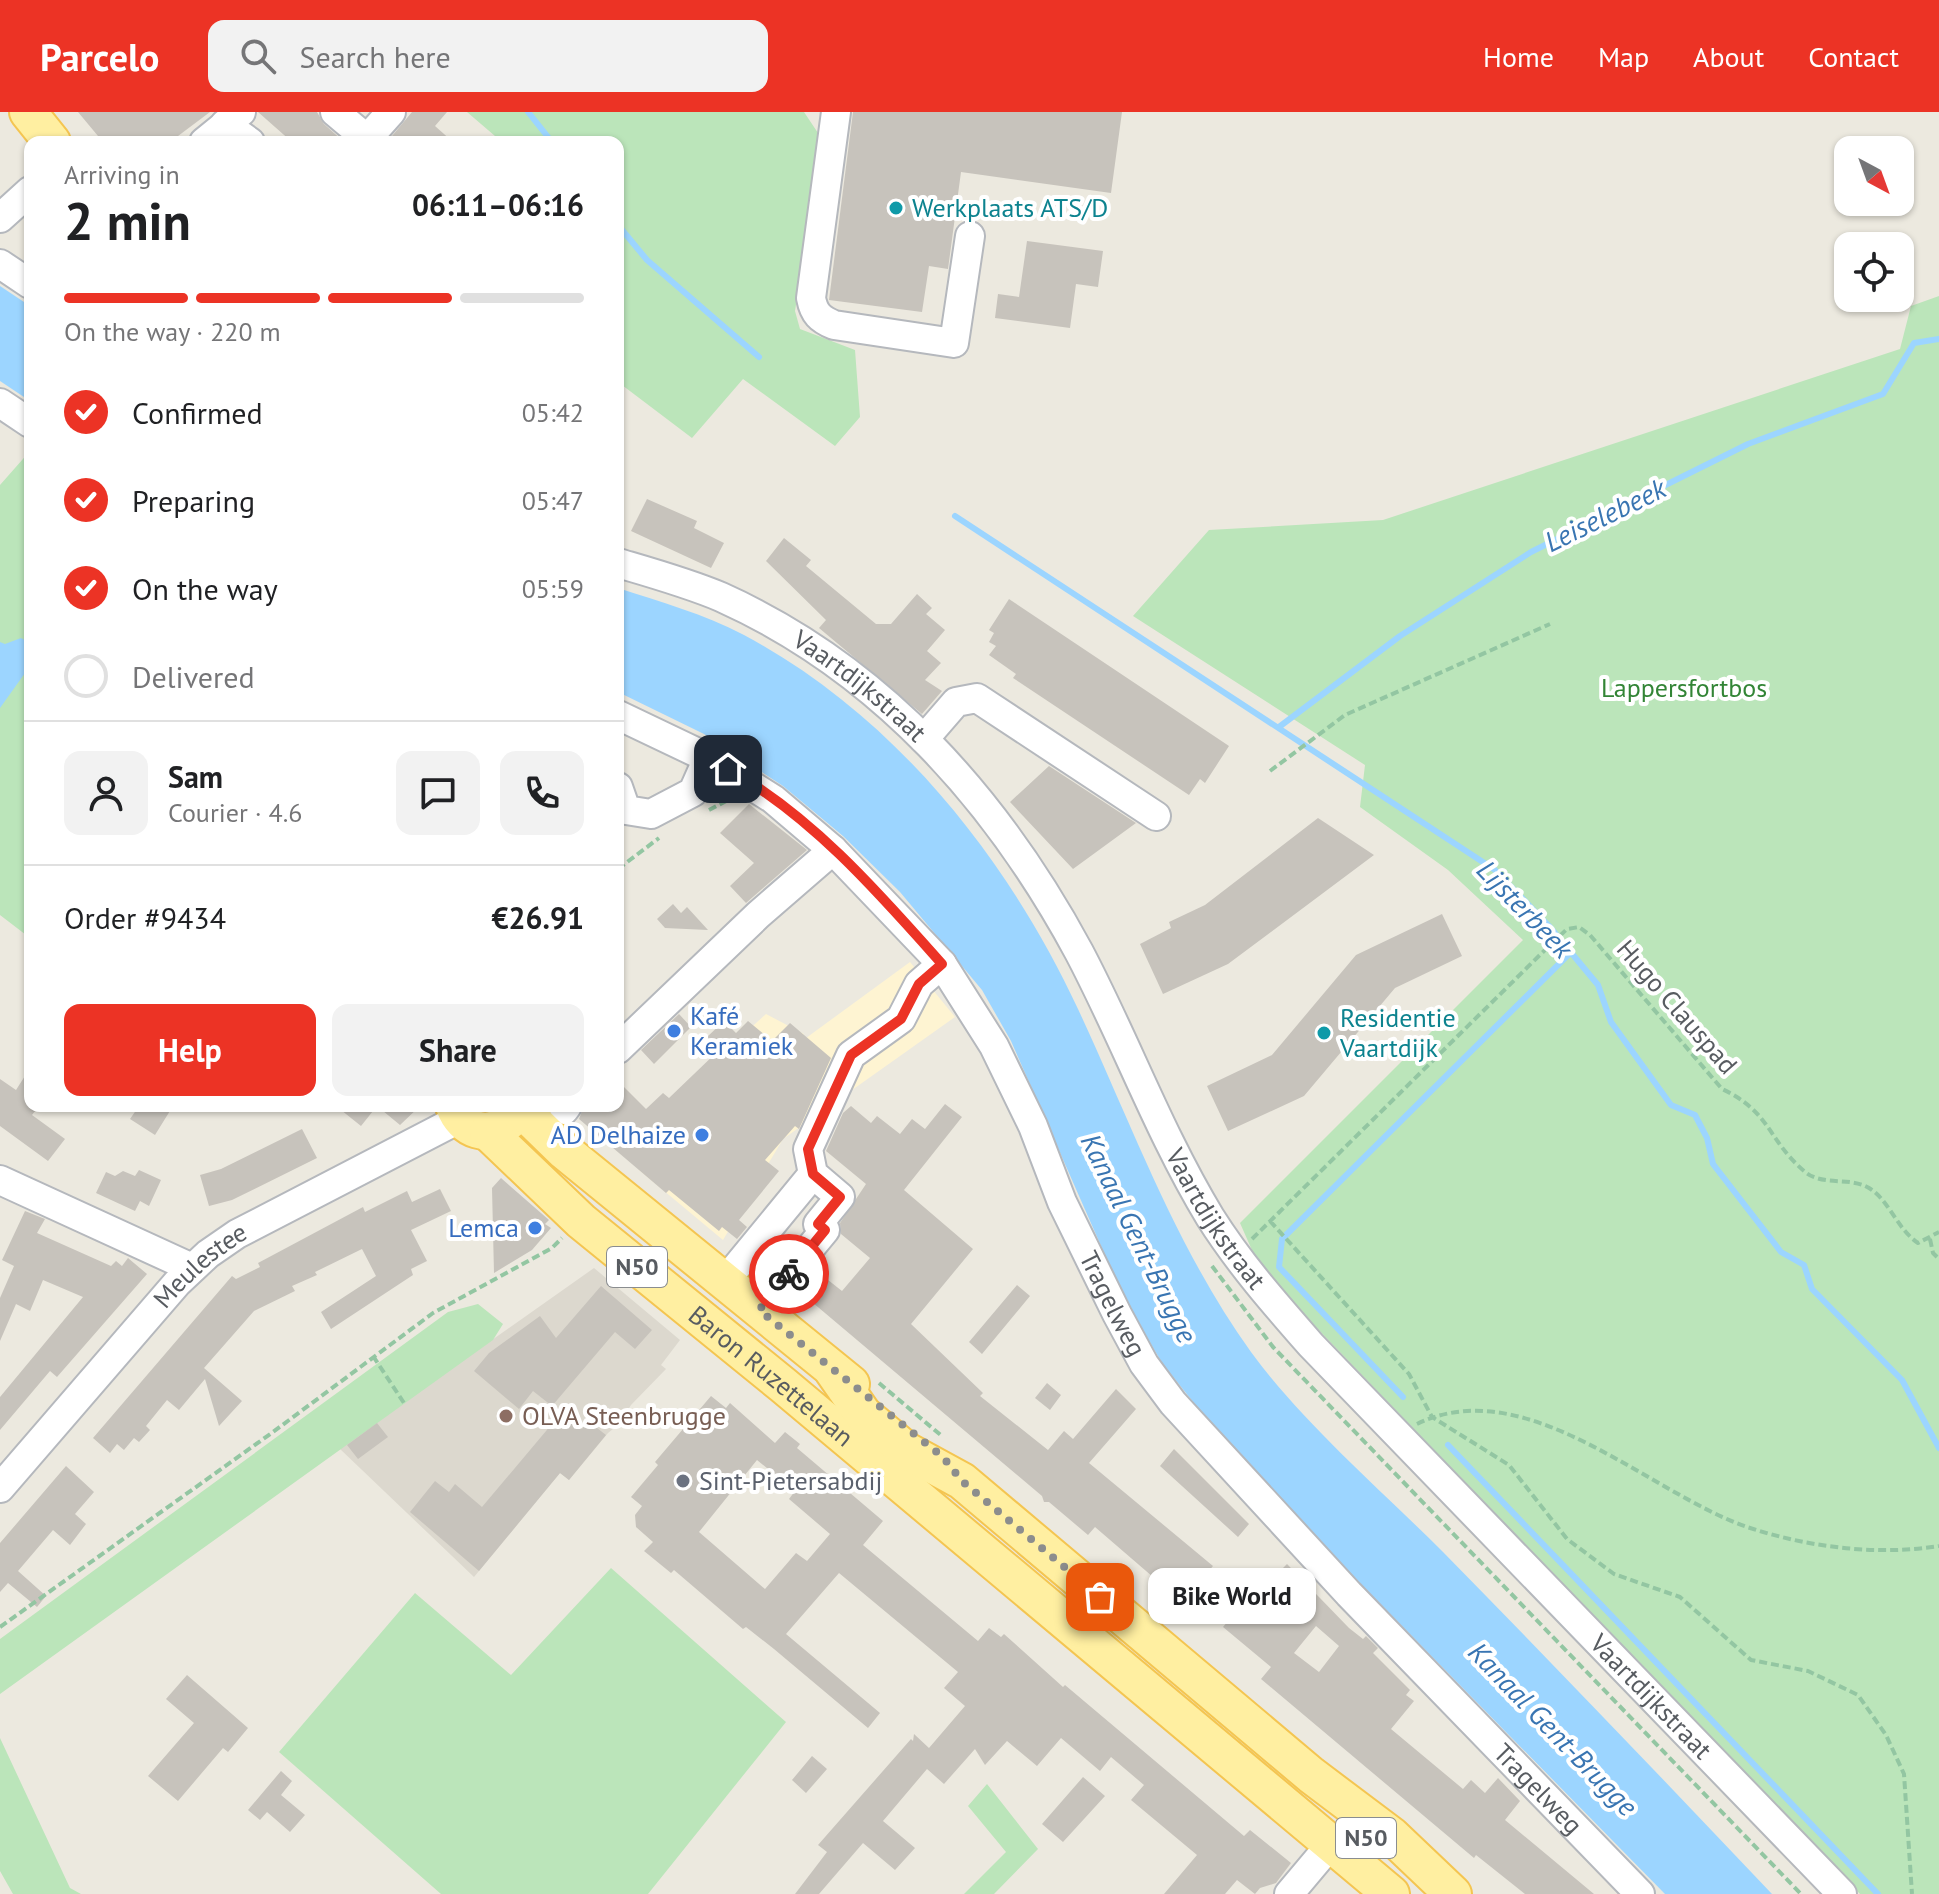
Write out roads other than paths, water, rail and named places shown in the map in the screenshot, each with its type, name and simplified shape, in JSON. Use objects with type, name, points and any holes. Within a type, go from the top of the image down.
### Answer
[{"type":"main road","points":[[28,112],[47,136]]},
{"type":"main road","name":"N50","points":[[467,1119],[501,1128],[512,1119],[515,1112]]},
{"type":"main road","name":"Baron Ruzettelaan","points":[[523,1112],[563,1150],[616,1190],[833,1371],[863,1414],[907,1451],[962,1481],[1311,1775],[1392,1836],[1445,1888]]},
{"type":"main road","name":"Baron Ruzettelaan","points":[[563,1112],[616,1190]]},
{"type":"main road","name":"Baron Ruzettelaan","points":[[467,1119],[577,1225],[783,1385],[1391,1894]]},
{"type":"street","points":[[335,112],[363,136]]},
{"type":"street","points":[[836,112],[811,298],[814,312],[822,320],[834,325],[954,343],[970,236]]},
{"type":"street","points":[[0,218],[24,196]]},
{"type":"street","points":[[0,264],[24,280]]},
{"type":"street","points":[[0,403],[24,419]]},
{"type":"street","name":"Vaartdijkstraat","points":[[624,565],[717,596],[784,630],[841,670],[924,739],[967,782],[1025,862],[1091,976],[1198,1195],[1235,1255],[1311,1345],[1842,1894]]},
{"type":"street","points":[[924,739],[956,702],[977,698],[1156,816]]},
{"type":"street","name":"Tragelweg","points":[[624,718],[748,781],[833,850],[942,964],[994,1046],[1033,1126],[1062,1202],[1117,1314],[1144,1364],[1173,1403],[1349,1594],[1640,1894]]},
{"type":"street","points":[[624,804],[626,810],[651,814],[693,792],[708,758]]},
{"type":"street","points":[[624,1043],[758,915],[833,850]]},
{"type":"street","points":[[759,1310],[825,1230],[818,1224],[840,1197],[813,1174],[808,1149],[851,1055],[901,1019],[919,984],[942,964]]},
{"type":"street","name":"Meulestee","points":[[0,1488],[192,1268],[237,1234],[467,1119]]},
{"type":"street","points":[[725,1281],[813,1174]]},
{"type":"street","points":[[2,1181],[192,1268]]},
{"type":"street","points":[[1289,1894],[1331,1844]]},
{"type":"water","points":[[0,286],[24,302],[24,397],[0,381]]},
{"type":"water","name":"Kanaal Gent-Brugge","points":[[624,590],[729,628],[799,668],[897,748],[941,795],[981,845],[1049,953],[1078,1009],[1178,1228],[1224,1312],[1251,1352],[1318,1430],[1485,1594],[1772,1894],[1665,1894],[1241,1462],[1162,1363],[1123,1296],[1011,1041],[982,990],[900,892],[843,836],[783,786],[704,734],[624,695]]},
{"type":"water","points":[[24,640],[24,674],[0,708],[0,642],[5,644]]},
{"type":"waterway","name":"Lijsterbeek","points":[[528,112],[547,136]]},
{"type":"waterway","name":"Lijsterbeek","points":[[624,232],[647,260],[759,357]]},
{"type":"waterway","name":"Leiselebeek","points":[[1279,727],[1400,636],[1531,552],[1748,444],[1883,394],[1914,343],[1939,339]]},
{"type":"waterway","name":"Lijsterbeek","points":[[955,516],[1495,870],[1549,926],[1598,985],[1611,1022],[1671,1105],[1695,1115],[1707,1138],[1713,1164],[1781,1252],[1804,1265],[1812,1289],[1902,1380],[1939,1448]]},
{"type":"waterway","points":[[1403,1397],[1279,1267],[1282,1239],[1571,952]]},
{"type":"waterway","points":[[1448,1445],[1878,1894]]},
{"type":"place","name":"Werkplaats ATS/D","points":[[896,208]]},
{"type":"place","name":"Kafé Keramiek","points":[[674,1031]]},
{"type":"place","name":"Residentie Vaartdijk","points":[[1324,1033]]},
{"type":"place","name":"AD Delhaize","points":[[702,1135]]},
{"type":"place","name":"Lemca","points":[[535,1228]]},
{"type":"place","name":"OLVA Steenbrugge","points":[[506,1416]]},
{"type":"place","name":"Sint-Pietersabdij","points":[[683,1481]]},
{"type":"place","name":"Bike World","points":[[1100,1597]]},
{"type":"park label","name":"Lappersfortbos","points":[[1684,688]]}]
